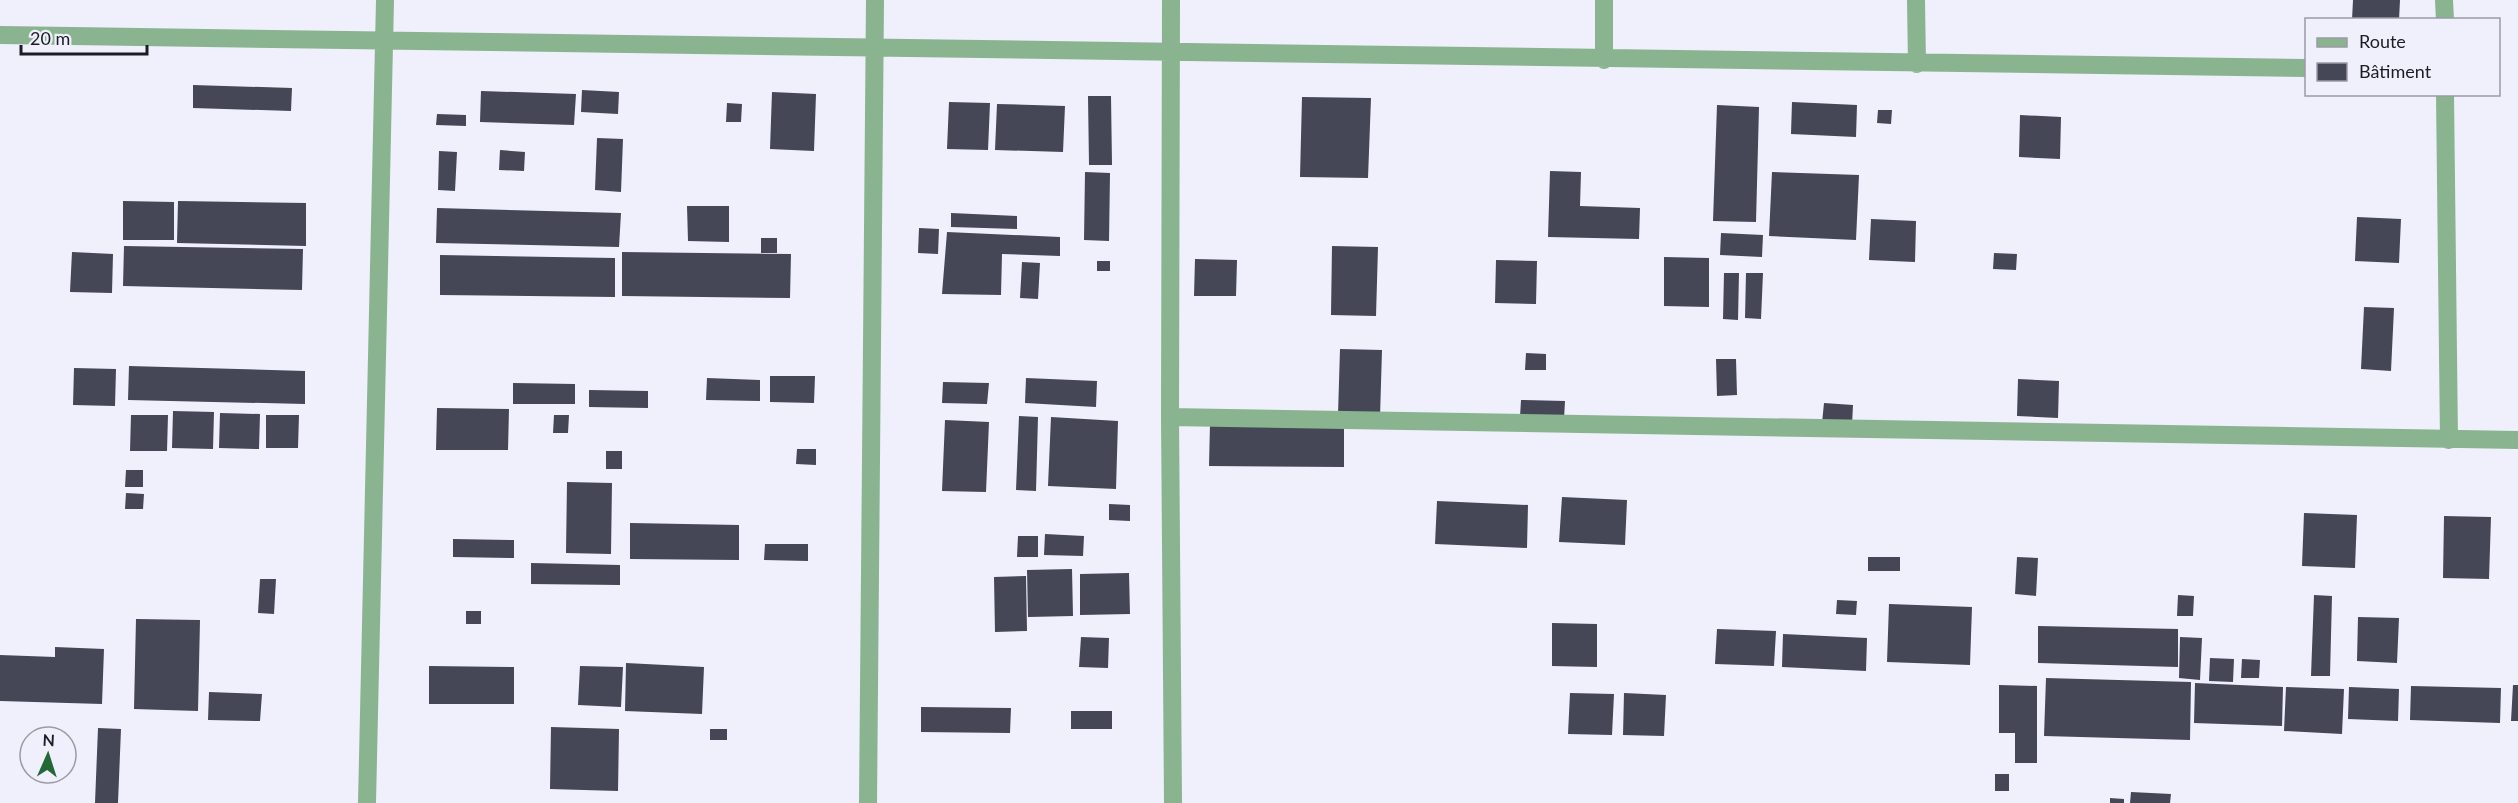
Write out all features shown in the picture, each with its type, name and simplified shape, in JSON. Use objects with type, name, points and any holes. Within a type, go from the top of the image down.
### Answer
[{"type":"street","points":[[367,803],[385,0]]},
{"type":"street","points":[[868,803],[875,0]]},
{"type":"street","points":[[1171,0],[1169,51],[1173,803]]},
{"type":"street","points":[[1604,0],[1604,60]]},
{"type":"street","points":[[1916,0],[1917,64]]},
{"type":"street","points":[[2444,0],[2445,18]]},
{"type":"street","points":[[0,35],[1169,51],[1604,60],[2305,68]]},
{"type":"street","points":[[2445,96],[2449,440]]},
{"type":"street","points":[[1170,417],[2518,440]]},
{"type":"building","points":[[2353,0],[2400,0],[2399,18],[2352,18]]},
{"type":"building","points":[[193,85],[292,88],[291,111],[193,108]]},
{"type":"building","points":[[582,90],[619,92],[618,114],[581,112]]},
{"type":"building","points":[[481,91],[576,94],[574,125],[480,122]]},
{"type":"building","points":[[772,92],[816,94],[814,151],[770,149]]},
{"type":"building","points":[[1088,96],[1111,96],[1112,165],[1089,165]]},
{"type":"building","points":[[1302,97],[1371,98],[1368,178],[1300,177]]},
{"type":"building","points":[[949,102],[990,103],[988,150],[947,149]]},
{"type":"building","points":[[1792,102],[1857,105],[1856,137],[1791,134]]},
{"type":"building","points":[[727,103],[742,104],[741,122],[726,122]]},
{"type":"building","points":[[997,104],[1065,106],[1063,152],[995,150]]},
{"type":"building","points":[[1717,105],[1759,107],[1756,222],[1713,221]]},
{"type":"building","points":[[1878,110],[1892,110],[1891,124],[1877,123]]},
{"type":"building","points":[[437,114],[466,115],[466,126],[436,125]]},
{"type":"building","points":[[2020,115],[2061,117],[2060,159],[2019,157]]},
{"type":"building","points":[[597,138],[623,139],[621,192],[595,190]]},
{"type":"building","points":[[500,150],[525,152],[524,171],[499,170]]},
{"type":"building","points":[[439,151],[457,152],[455,191],[438,190]]},
{"type":"building","points":[[1550,171],[1581,172],[1580,206],[1640,208],[1639,239],[1548,237]]},
{"type":"building","points":[[1085,172],[1110,173],[1109,241],[1084,240]]},
{"type":"building","points":[[1772,172],[1859,175],[1856,240],[1769,236]]},
{"type":"building","points":[[123,201],[174,202],[174,240],[123,240]]},
{"type":"building","points":[[178,201],[306,203],[306,246],[177,243]]},
{"type":"building","points":[[687,206],[729,206],[729,242],[688,241]]},
{"type":"building","points":[[437,208],[621,213],[619,247],[436,243]]},
{"type":"building","points":[[951,213],[1017,216],[1017,229],[951,227]]},
{"type":"building","points":[[2357,217],[2401,219],[2399,263],[2355,261]]},
{"type":"building","points":[[1871,219],[1916,221],[1915,262],[1869,260]]},
{"type":"building","points":[[919,228],[939,229],[938,254],[918,253]]},
{"type":"building","points":[[947,232],[1060,237],[1060,256],[1002,254],[1001,295],[942,294]]},
{"type":"building","points":[[1721,233],[1763,235],[1762,257],[1720,255]]},
{"type":"building","points":[[761,238],[777,238],[777,253],[761,253]]},
{"type":"building","points":[[124,246],[303,249],[302,290],[123,286]]},
{"type":"building","points":[[1332,246],[1378,247],[1376,316],[1331,315]]},
{"type":"building","points":[[72,252],[113,254],[112,293],[70,292]]},
{"type":"building","points":[[622,252],[791,254],[790,298],[622,296]]},
{"type":"building","points":[[1994,253],[2017,254],[2016,270],[1993,269]]},
{"type":"building","points":[[440,255],[615,258],[615,297],[440,295]]},
{"type":"building","points":[[1664,257],[1709,258],[1709,307],[1664,306]]},
{"type":"building","points":[[1195,259],[1237,260],[1236,296],[1194,296]]},
{"type":"building","points":[[1496,260],[1537,261],[1536,304],[1495,303]]},
{"type":"building","points":[[1097,261],[1110,261],[1110,271],[1097,271]]},
{"type":"building","points":[[1022,262],[1040,263],[1038,299],[1020,298]]},
{"type":"building","points":[[1724,273],[1739,273],[1738,320],[1723,319]]},
{"type":"building","points":[[1746,273],[1763,273],[1761,319],[1745,318]]},
{"type":"building","points":[[2364,307],[2394,308],[2391,371],[2361,369]]},
{"type":"building","points":[[1340,349],[1382,350],[1380,417],[1338,415]]},
{"type":"building","points":[[1526,353],[1546,354],[1546,370],[1525,370]]},
{"type":"building","points":[[1716,359],[1736,359],[1737,395],[1717,396]]},
{"type":"building","points":[[129,366],[305,371],[305,404],[128,400]]},
{"type":"building","points":[[74,368],[116,369],[115,406],[73,405]]},
{"type":"building","points":[[770,376],[815,376],[814,403],[770,402]]},
{"type":"building","points":[[707,378],[760,380],[760,401],[706,400]]},
{"type":"building","points":[[1026,378],[1097,381],[1096,407],[1025,403]]},
{"type":"building","points":[[2018,379],[2059,381],[2058,418],[2017,416]]},
{"type":"building","points":[[943,382],[989,383],[987,404],[942,403]]},
{"type":"building","points":[[513,383],[575,384],[575,404],[513,404]]},
{"type":"building","points":[[589,390],[648,391],[648,408],[589,407]]},
{"type":"building","points":[[1521,400],[1565,401],[1564,419],[1520,417]]},
{"type":"building","points":[[1824,403],[1853,405],[1852,425],[1822,423]]},
{"type":"building","points":[[437,408],[509,409],[508,450],[436,450]]},
{"type":"building","points":[[173,411],[214,412],[213,449],[172,448]]},
{"type":"building","points":[[220,413],[260,414],[259,449],[219,448]]},
{"type":"building","points":[[131,415],[168,415],[167,451],[130,451]]},
{"type":"building","points":[[266,415],[299,415],[298,448],[266,448]]},
{"type":"building","points":[[554,415],[569,415],[568,433],[553,433]]},
{"type":"building","points":[[1019,416],[1038,417],[1036,491],[1016,490]]},
{"type":"building","points":[[1051,417],[1118,421],[1116,489],[1048,486]]},
{"type":"building","points":[[945,420],[989,422],[986,492],[942,491]]},
{"type":"building","points":[[1210,424],[1344,424],[1344,467],[1209,466]]},
{"type":"building","points":[[797,449],[816,449],[816,465],[796,464]]},
{"type":"building","points":[[606,451],[622,451],[622,469],[606,469]]},
{"type":"building","points":[[126,470],[143,470],[143,487],[125,487]]},
{"type":"building","points":[[567,482],[612,483],[611,554],[566,553]]},
{"type":"building","points":[[126,493],[144,494],[143,509],[125,509]]},
{"type":"building","points":[[1562,497],[1627,500],[1625,545],[1559,542]]},
{"type":"building","points":[[1437,501],[1528,505],[1527,548],[1435,544]]},
{"type":"building","points":[[1109,504],[1130,505],[1130,521],[1109,520]]},
{"type":"building","points":[[2304,513],[2357,515],[2355,568],[2302,566]]},
{"type":"building","points":[[2444,516],[2491,517],[2489,579],[2443,578]]},
{"type":"building","points":[[630,523],[739,525],[739,560],[630,559]]},
{"type":"building","points":[[1045,534],[1084,536],[1083,556],[1044,555]]},
{"type":"building","points":[[1018,536],[1038,536],[1038,557],[1017,557]]},
{"type":"building","points":[[453,539],[514,540],[514,558],[453,557]]},
{"type":"building","points":[[765,544],[808,544],[808,561],[764,560]]},
{"type":"building","points":[[1868,557],[1900,557],[1900,571],[1868,571]]},
{"type":"building","points":[[2017,557],[2038,558],[2036,596],[2015,594]]},
{"type":"building","points":[[531,563],[620,565],[620,585],[531,584]]},
{"type":"building","points":[[1072,569],[1073,616],[1028,617],[1027,570]]},
{"type":"building","points":[[1129,573],[1130,614],[1080,615],[1080,574]]},
{"type":"building","points":[[1026,576],[1027,631],[995,632],[994,577]]},
{"type":"building","points":[[260,579],[276,579],[274,614],[258,613]]},
{"type":"building","points":[[2178,595],[2194,596],[2193,616],[2177,616]]},
{"type":"building","points":[[2314,595],[2332,596],[2330,676],[2311,676]]},
{"type":"building","points":[[1837,600],[1857,601],[1856,615],[1836,614]]},
{"type":"building","points":[[1889,604],[1972,607],[1970,665],[1887,662]]},
{"type":"building","points":[[466,611],[481,611],[481,624],[466,624]]},
{"type":"building","points":[[2358,617],[2399,618],[2397,663],[2357,661]]},
{"type":"building","points":[[136,619],[200,620],[198,711],[134,709]]},
{"type":"building","points":[[1552,623],[1597,624],[1597,667],[1552,666]]},
{"type":"building","points":[[2038,626],[2178,629],[2178,667],[2038,663]]},
{"type":"building","points":[[1717,629],[1776,631],[1774,666],[1715,664]]},
{"type":"building","points":[[1783,634],[1867,638],[1866,671],[1782,667]]},
{"type":"building","points":[[1081,637],[1109,638],[1108,668],[1079,667]]},
{"type":"building","points":[[2180,637],[2202,638],[2200,680],[2179,678]]},
{"type":"building","points":[[55,647],[104,649],[102,704],[0,701],[0,655],[55,657]]},
{"type":"building","points":[[2210,658],[2234,659],[2233,682],[2209,681]]},
{"type":"building","points":[[2242,659],[2260,660],[2259,678],[2241,678]]},
{"type":"building","points":[[626,663],[704,667],[702,714],[625,711]]},
{"type":"building","points":[[429,666],[514,667],[514,704],[429,704]]},
{"type":"building","points":[[580,666],[623,667],[621,707],[578,705]]},
{"type":"building","points":[[2046,678],[2191,682],[2190,740],[2044,736]]},
{"type":"building","points":[[2195,683],[2283,687],[2282,726],[2194,723]]},
{"type":"building","points":[[1999,685],[2037,686],[2037,763],[2015,763],[2015,733],[1999,733]]},
{"type":"building","points":[[2513,685],[2518,685],[2518,721],[2511,721]]},
{"type":"building","points":[[2411,686],[2501,688],[2500,723],[2410,720]]},
{"type":"building","points":[[2286,687],[2344,689],[2342,734],[2284,731]]},
{"type":"building","points":[[2349,687],[2399,689],[2398,721],[2348,719]]},
{"type":"building","points":[[209,692],[262,694],[260,721],[208,720]]},
{"type":"building","points":[[1570,693],[1614,694],[1612,735],[1568,734]]},
{"type":"building","points":[[1624,693],[1666,695],[1664,736],[1623,735]]},
{"type":"building","points":[[921,707],[1011,708],[1010,733],[921,732]]},
{"type":"building","points":[[1071,711],[1112,711],[1112,729],[1071,729]]},
{"type":"building","points":[[551,727],[619,729],[618,791],[550,789]]},
{"type":"building","points":[[98,728],[121,729],[118,803],[95,803]]},
{"type":"building","points":[[710,729],[727,729],[727,740],[710,740]]},
{"type":"building","points":[[1995,774],[2009,774],[2009,791],[1995,791]]},
{"type":"building","points":[[2131,792],[2171,794],[2170,803],[2130,803]]},
{"type":"building","points":[[2110,798],[2124,799],[2124,803],[2110,803]]}]
